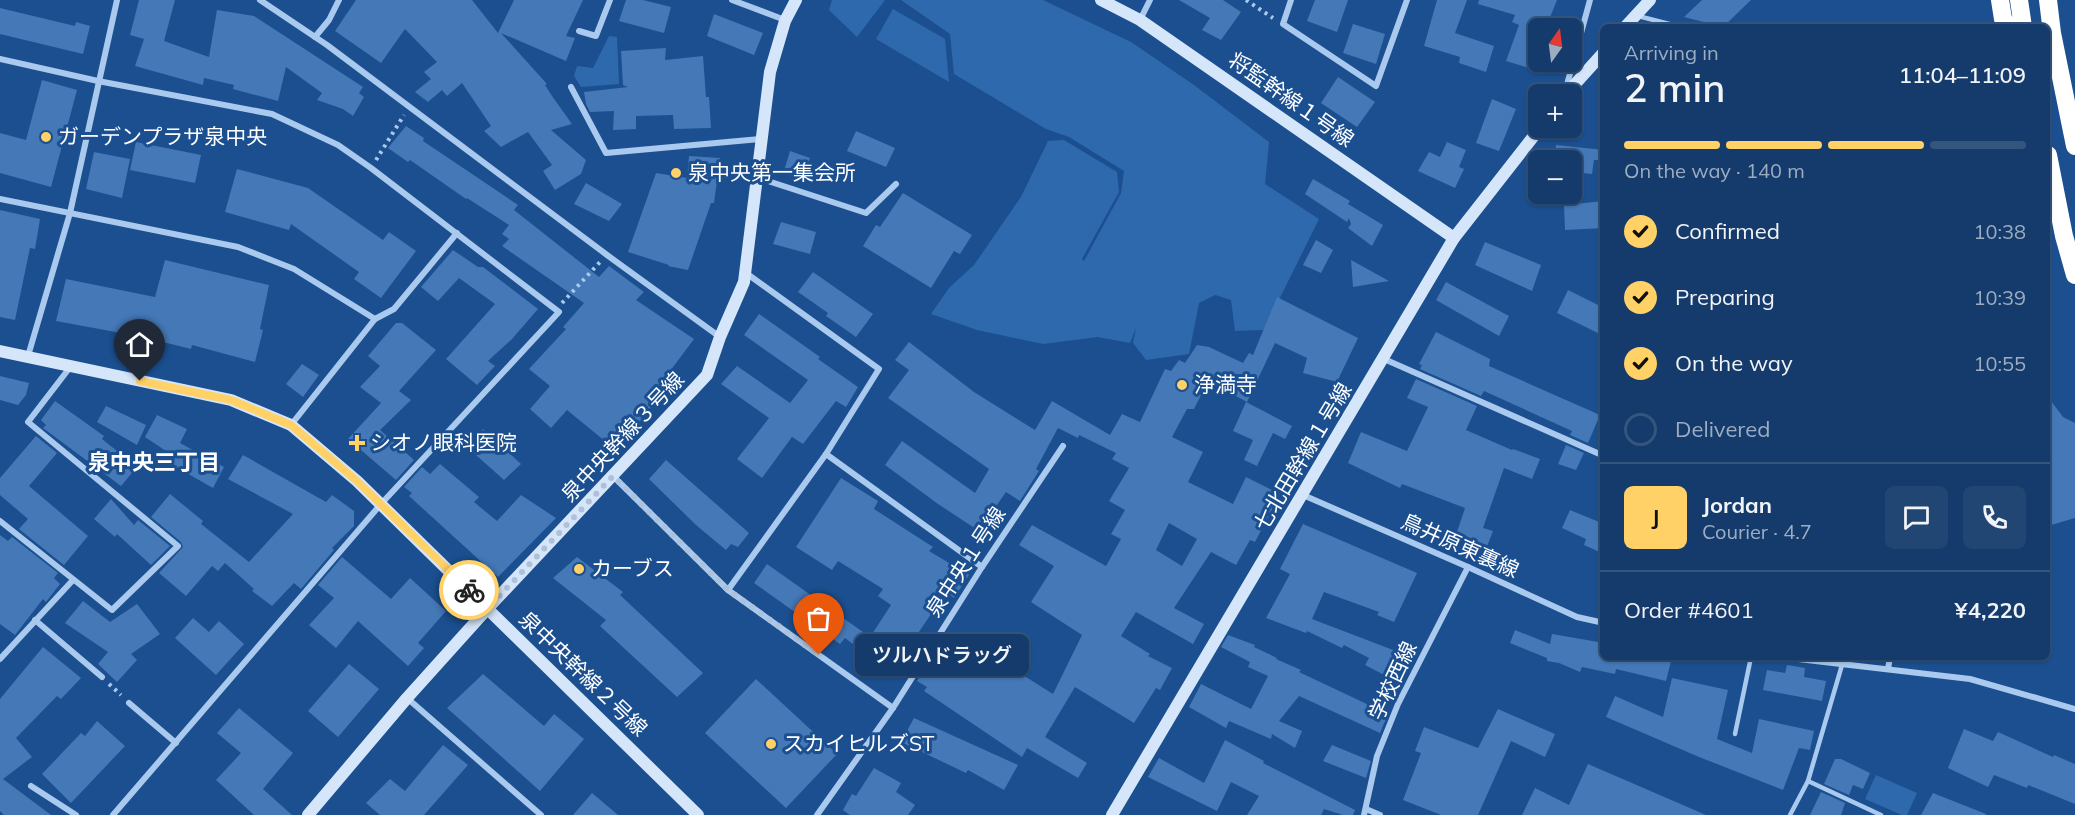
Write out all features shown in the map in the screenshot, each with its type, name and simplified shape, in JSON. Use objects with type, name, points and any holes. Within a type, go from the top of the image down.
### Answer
[{"type":"highway","points":[[2000,0],[2006,24]]},
{"type":"highway","points":[[2019,0],[2023,24]]},
{"type":"highway","points":[[2048,0],[2052,33],[2075,146]]},
{"type":"highway","points":[[2050,165],[2064,236],[2075,274]]},
{"type":"street","points":[[28,356],[70,213],[117,0]]},
{"type":"street","points":[[260,0],[315,38],[720,337]]},
{"type":"street","points":[[315,38],[329,20],[339,0]]},
{"type":"street","points":[[579,31],[596,36],[610,0]]},
{"type":"street","points":[[732,0],[786,21]]},
{"type":"street","name":"泉中央幹線３号線","points":[[308,815],[407,698],[488,608],[707,375],[720,337],[744,282],[770,72],[786,21],[796,0]]},
{"type":"street","name":"将監幹線１号線","points":[[1101,0],[1140,20],[1454,238]]},
{"type":"street","points":[[1140,20],[1150,0]]},
{"type":"street","points":[[1291,0],[1283,24],[1376,86],[1407,0]]},
{"type":"street","points":[[1568,84],[1590,0]]},
{"type":"street","points":[[1628,24],[1650,0]]},
{"type":"street","points":[[1574,84],[1600,56]]},
{"type":"street","points":[[0,59],[98,81],[272,114],[338,145],[559,312],[381,504],[113,815]]},
{"type":"street","points":[[571,87],[606,153],[760,139]]},
{"type":"street","name":"七北田幹線１号線","points":[[1112,815],[1454,238],[1532,138]]},
{"type":"street","points":[[757,175],[771,182],[866,213],[896,184]]},
{"type":"street","points":[[0,199],[238,247],[294,268],[375,319]]},
{"type":"street","points":[[291,425],[375,319],[394,309],[457,233]]},
{"type":"street","points":[[728,590],[826,454],[879,369],[745,273]]},
{"type":"street","name":"泉中央幹線２号線","points":[[0,351],[231,400],[291,425],[357,481],[698,815]]},
{"type":"street","points":[[1384,359],[1600,454]]},
{"type":"street","points":[[0,521],[112,610],[178,546],[28,422],[70,366]]},
{"type":"street","name":"泉中央１号線","points":[[817,815],[893,708],[1062,446]]},
{"type":"street","points":[[826,454],[982,567]]},
{"type":"street","points":[[613,476],[728,590],[893,708]]},
{"type":"street","name":"鳥井原東裏線","points":[[1303,495],[1577,617],[1600,622]]},
{"type":"street","name":"学校西線","points":[[1365,812],[1377,756],[1398,704],[1468,567]]},
{"type":"street","points":[[0,659],[2,651],[73,580]]},
{"type":"street","points":[[35,620],[102,677]]},
{"type":"street","points":[[1811,660],[1970,680],[2075,709]]},
{"type":"street","points":[[1888,669],[1890,660]]},
{"type":"street","points":[[407,698],[541,815]]},
{"type":"street","points":[[129,703],[176,743]]},
{"type":"street","points":[[31,786],[76,815]]},
{"type":"street","points":[[1365,812],[1380,815]]},
{"type":"lane","points":[[1636,15],[1670,24]]},
{"type":"lane","points":[[1735,734],[1751,660]]},
{"type":"lane","points":[[1790,815],[1808,781],[1842,665]]},
{"type":"lane","points":[[1808,781],[1881,815]]},
{"type":"path","points":[[1246,0],[1283,24]]},
{"type":"path","points":[[371,168],[409,107]]},
{"type":"path","points":[[556,309],[607,255]]},
{"type":"path","points":[[102,677],[129,703]]},
{"type":"shaded area","points":[[832,0],[885,0],[857,37],[829,10]]},
{"type":"shaded area","points":[[901,0],[1043,0],[1131,42],[1194,85],[1269,142],[1265,184],[1319,219],[1264,330],[1235,331],[1231,300],[1215,295],[1199,303],[1189,354],[1146,360],[1133,343],[1136,328],[1130,343],[1098,337],[1043,344],[977,330],[931,314],[949,288],[974,265],[1021,197],[1048,141],[1064,140],[1117,172],[1119,192],[1082,259],[1084,261],[1121,193],[1124,171],[1069,137],[1046,129],[954,74],[950,34]]},
{"type":"shaded area","points":[[893,9],[945,39],[949,82],[876,39]]},
{"type":"shaded area","points":[[609,36],[617,37],[619,84],[581,87],[574,76],[577,66],[593,68]]},
{"type":"shaded area","points":[[1876,775],[1917,793],[1907,815],[1865,799]]},
{"type":"building","points":[[139,0],[175,0],[164,41],[209,57],[217,10],[254,16],[363,87],[359,93],[364,97],[353,116],[343,109],[317,100],[322,93],[286,67],[278,101],[233,89],[234,85],[204,78],[203,85],[135,66],[144,39],[130,35]]},
{"type":"building","points":[[356,0],[472,0],[498,33],[514,0],[583,0],[566,36],[575,38],[566,61],[501,33],[547,84],[545,85],[572,124],[551,130],[586,160],[581,174],[555,190],[543,171],[552,165],[528,132],[501,147],[484,131],[491,126],[462,83],[447,96],[442,90],[428,102],[415,92],[431,79],[424,72],[437,62],[405,29],[381,63],[335,31]]},
{"type":"building","points":[[626,0],[643,0],[671,7],[664,33],[619,21]]},
{"type":"building","points":[[1179,0],[1223,0],[1241,12],[1221,40],[1202,30],[1210,18]]},
{"type":"building","points":[[1315,0],[1348,0],[1337,32],[1307,21]]},
{"type":"building","points":[[1437,0],[1467,0],[1455,33],[1494,46],[1486,72],[1459,63],[1460,57],[1424,46]]},
{"type":"building","points":[[1479,0],[1557,0],[1550,18],[1528,18],[1528,68],[1506,61],[1519,25],[1512,22],[1515,15],[1478,4]]},
{"type":"building","points":[[1702,0],[1751,0],[1726,24],[1711,24],[1684,17]]},
{"type":"building","points":[[0,8],[75,26],[76,22],[90,26],[83,54],[0,34]]},
{"type":"building","points":[[714,14],[763,33],[754,55],[707,36]]},
{"type":"building","points":[[1353,24],[1385,34],[1376,64],[1343,53]]},
{"type":"building","points":[[666,48],[665,60],[703,56],[711,128],[674,129],[673,115],[636,116],[636,129],[613,130],[614,111],[590,112],[584,92],[628,87],[623,85],[621,51]]},
{"type":"building","points":[[1338,77],[1375,102],[1357,127],[1321,103]]},
{"type":"building","name":"ガーデンプラザ泉中央","points":[[42,80],[77,90],[51,187],[0,173],[0,133],[26,140]]},
{"type":"building","points":[[1492,99],[1516,109],[1499,151],[1476,143]]},
{"type":"building","points":[[406,126],[424,138],[423,141],[518,205],[514,210],[599,277],[609,266],[644,292],[636,300],[694,339],[659,386],[666,391],[617,451],[567,410],[551,428],[530,409],[550,386],[529,369],[566,329],[563,327],[584,303],[502,246],[509,239],[502,234],[509,225],[388,148]]},
{"type":"building","points":[[856,131],[895,148],[886,167],[847,151]]},
{"type":"building","points":[[136,142],[201,155],[195,183],[130,170]]},
{"type":"building","points":[[1447,142],[1466,150],[1459,167],[1464,169],[1455,188],[1418,171],[1429,152],[1440,157]]},
{"type":"building","points":[[1556,145],[1600,150],[1600,160],[1594,160],[1592,174],[1582,173],[1582,150],[1556,150]]},
{"type":"building","points":[[790,151],[810,158],[803,179],[783,174]]},
{"type":"building","points":[[94,152],[130,159],[122,198],[86,189]]},
{"type":"building","points":[[689,156],[720,158],[714,203],[711,203],[688,270],[668,266],[628,252],[656,173],[687,178]]},
{"type":"building","points":[[237,169],[308,188],[383,240],[389,232],[416,251],[381,298],[354,279],[359,272],[291,224],[289,230],[225,212]]},
{"type":"building","points":[[1313,179],[1350,201],[1348,204],[1383,225],[1372,246],[1348,228],[1351,224],[1349,218],[1347,222],[1305,194]]},
{"type":"building","points":[[586,183],[622,204],[609,221],[574,204]]},
{"type":"building","points":[[903,193],[972,235],[960,254],[954,251],[931,288],[863,246],[876,225],[880,227]]},
{"type":"building","points":[[1600,201],[1600,228],[1565,230],[1564,205]]},
{"type":"building","points":[[0,210],[40,219],[35,249],[30,248],[15,320],[0,317]]},
{"type":"building","points":[[781,222],[816,232],[810,254],[773,244]]},
{"type":"building","points":[[1316,240],[1333,250],[1321,273],[1303,265]]},
{"type":"building","points":[[1485,242],[1541,265],[1532,291],[1475,265]]},
{"type":"building","points":[[453,250],[478,267],[483,267],[538,309],[512,339],[488,361],[495,366],[477,385],[446,359],[495,304],[459,278],[438,301],[421,287]]},
{"type":"building","points":[[165,260],[269,285],[260,329],[263,330],[255,362],[192,345],[191,349],[159,340],[56,321],[66,279],[155,297]]},
{"type":"building","points":[[1351,260],[1389,281],[1353,287]]},
{"type":"building","points":[[813,272],[873,314],[856,337],[798,292]]},
{"type":"building","points":[[1446,282],[1509,316],[1499,336],[1436,300]]},
{"type":"building","points":[[1568,290],[1600,306],[1600,334],[1557,313]]},
{"type":"building","points":[[1277,297],[1358,338],[1337,382],[1303,373],[1307,358],[1275,343],[1247,402],[1208,381],[1194,409],[1187,409],[1172,437],[1203,452],[1188,482],[1233,504],[1246,477],[1280,494],[1255,542],[1250,540],[1236,565],[1211,552],[1174,608],[1204,624],[1193,644],[1136,612],[1121,636],[1150,654],[1148,656],[1172,668],[1160,690],[1156,688],[1134,723],[1075,687],[1045,737],[1087,763],[1078,778],[1027,748],[1022,757],[924,691],[927,687],[917,681],[929,661],[938,667],[959,635],[1053,694],[1082,635],[1031,602],[1054,566],[1019,545],[1032,525],[1106,566],[1121,539],[1111,534],[1125,510],[1109,501],[1129,468],[1112,459],[1116,453],[1079,435],[1078,438],[1058,428],[1036,469],[1039,471],[1020,501],[1006,492],[979,531],[885,465],[902,441],[975,493],[989,469],[888,398],[909,370],[895,360],[909,342],[974,392],[1035,430],[1052,401],[1110,435],[1122,414],[1140,422],[1165,369],[1171,371],[1179,360],[1185,363],[1197,345],[1209,347],[1243,363],[1249,353],[1253,355]],"holes":[[[1169,523],[1197,539],[1182,566],[1156,550]]]},
{"type":"building","points":[[759,314],[858,387],[846,407],[836,401],[803,444],[792,437],[762,478],[737,459],[769,418],[721,384],[737,366],[790,403],[808,380],[744,335]]},
{"type":"building","points":[[396,323],[402,323],[436,350],[399,391],[411,400],[380,430],[414,460],[396,480],[348,439],[381,403],[360,387],[380,366],[368,356]]},
{"type":"building","points":[[1436,332],[1490,359],[1489,366],[1600,415],[1588,443],[1570,435],[1572,431],[1484,391],[1481,396],[1420,369],[1422,365],[1419,364]]},
{"type":"building","points":[[302,364],[319,375],[303,397],[286,384]]},
{"type":"building","points":[[0,376],[29,383],[26,395],[18,405],[0,400]]},
{"type":"building","points":[[1416,379],[1477,406],[1466,430],[1512,450],[1540,459],[1532,479],[1504,468],[1483,528],[1493,531],[1486,549],[1455,538],[1465,508],[1402,484],[1400,488],[1348,463],[1361,432],[1407,451],[1428,407],[1407,398]]},
{"type":"building","points":[[2050,400],[2063,417],[2075,423],[2075,518],[2050,525]]},
{"type":"building","points":[[55,401],[104,436],[102,439],[137,467],[121,486],[43,428],[46,425],[41,420]]},
{"type":"building","points":[[1246,402],[1292,426],[1285,439],[1273,433],[1257,466],[1244,460],[1253,440],[1233,431]]},
{"type":"building","points":[[106,406],[146,425],[137,445],[97,422]]},
{"type":"building","points":[[157,415],[187,429],[180,443],[224,467],[213,488],[162,459],[166,451],[145,437]]},
{"type":"building","points":[[483,429],[521,464],[504,480],[467,447]]},
{"type":"building","points":[[36,436],[57,453],[29,486],[88,536],[64,565],[19,529],[28,519],[0,495],[0,478]]},
{"type":"building","points":[[1566,445],[1584,453],[1576,470],[1558,464]]},
{"type":"building","points":[[243,455],[326,502],[332,495],[354,511],[354,526],[332,548],[334,550],[301,589],[294,583],[272,606],[252,591],[254,589],[225,563],[218,571],[212,566],[186,596],[159,573],[183,547],[181,542],[151,517],[170,494],[203,521],[201,524],[249,562],[293,514],[228,479]]},
{"type":"building","points":[[666,460],[749,533],[738,547],[731,544],[726,550],[696,525],[649,479]]},
{"type":"building","points":[[440,464],[479,497],[474,502],[497,521],[521,495],[556,518],[498,577],[409,496],[412,493],[404,487],[422,467],[430,474]]},
{"type":"building","points":[[841,478],[878,501],[874,509],[933,547],[929,551],[969,575],[954,598],[946,592],[908,648],[920,656],[908,675],[883,658],[878,663],[845,638],[840,644],[754,583],[767,564],[870,637],[891,605],[878,596],[883,589],[838,561],[832,570],[796,547]]},
{"type":"building","points":[[111,499],[134,525],[138,520],[170,546],[151,565],[117,534],[115,537],[94,519]]},
{"type":"building","points":[[1570,510],[1600,522],[1600,552],[1584,545],[1586,539],[1562,528]]},
{"type":"building","points":[[1303,524],[1417,573],[1394,622],[1377,615],[1379,612],[1324,592],[1312,619],[1401,653],[1390,678],[1365,665],[1369,658],[1344,645],[1342,648],[1307,631],[1306,633],[1266,618],[1290,574],[1280,569]]},
{"type":"building","points":[[0,535],[8,541],[12,537],[58,573],[54,578],[60,584],[46,602],[43,599],[15,635],[0,624]]},
{"type":"building","points":[[342,557],[391,599],[410,578],[446,611],[418,643],[424,648],[408,666],[358,621],[336,648],[309,625],[334,598],[318,585]]},
{"type":"building","points":[[577,557],[623,592],[620,595],[703,673],[677,697],[600,626],[606,620],[553,578]]},
{"type":"building","points":[[83,601],[110,622],[137,604],[160,634],[131,654],[137,660],[117,682],[98,664],[108,652],[65,623]]},
{"type":"building","points":[[193,618],[209,632],[219,621],[244,644],[216,675],[175,638]]},
{"type":"building","points":[[1515,630],[1550,644],[1552,634],[1600,642],[1600,660],[1671,660],[1666,681],[1616,669],[1615,674],[1582,667],[1580,672],[1559,663],[1547,661],[1547,658],[1510,643]]},
{"type":"building","points":[[1228,635],[1255,645],[1254,647],[1276,659],[1301,670],[1299,672],[1388,714],[1380,733],[1299,696],[1279,721],[1302,731],[1295,748],[1272,734],[1271,739],[1229,721],[1226,728],[1189,707],[1201,684],[1251,709],[1268,676],[1248,667],[1250,662],[1221,647]]},
{"type":"building","points":[[43,647],[81,678],[61,699],[57,696],[16,738],[32,757],[3,779],[51,815],[4,815],[0,811],[0,699]]},
{"type":"building","points":[[349,664],[379,689],[338,737],[308,711]]},
{"type":"building","points":[[1787,665],[1805,668],[1804,677],[1826,681],[1822,701],[1763,690],[1767,670],[1785,673]]},
{"type":"building","points":[[483,674],[544,726],[554,714],[584,739],[540,791],[447,708]]},
{"type":"building","points":[[1672,678],[1728,690],[1717,739],[1752,753],[1759,719],[1814,731],[1810,750],[1799,748],[1783,790],[1606,717],[1615,696],[1663,717]]},
{"type":"building","name":"スカイヒルズST","points":[[756,679],[837,754],[786,808],[705,733]]},
{"type":"building","points":[[239,708],[293,753],[263,789],[292,815],[254,815],[216,780],[241,753],[217,733]]},
{"type":"building","points":[[1498,709],[1555,734],[1545,757],[1511,741],[1478,815],[1441,815],[1403,800],[1421,753],[1415,751],[1424,727],[1478,748]]},
{"type":"building","points":[[914,718],[1018,765],[1004,790],[968,770],[966,773],[901,742]]},
{"type":"building","points":[[97,721],[125,746],[71,803],[42,774],[81,733],[85,736]]},
{"type":"building","points":[[1964,729],[1993,741],[1998,732],[2053,757],[2054,755],[2075,764],[2075,804],[2028,785],[2027,788],[1994,775],[1988,787],[1948,768]]},
{"type":"building","points":[[1225,740],[1264,761],[1263,763],[1355,810],[1353,815],[1343,815],[1324,809],[1321,815],[1247,815],[1259,796],[1231,782],[1217,811],[1148,777],[1159,758],[1204,783]]},
{"type":"building","points":[[443,745],[468,765],[424,815],[380,815],[366,803],[390,779],[405,791]]},
{"type":"building","points":[[1332,745],[1371,761],[1366,778],[1323,761]]},
{"type":"building","points":[[1835,759],[1841,759],[1870,773],[1863,789],[1853,785],[1849,795],[1824,784]]},
{"type":"building","points":[[1588,764],[1706,815],[1522,815],[1535,788],[1569,805]]},
{"type":"building","points":[[874,768],[901,783],[896,792],[915,805],[908,815],[850,815],[843,810],[852,794],[856,796]]},
{"type":"building","points":[[1821,792],[1845,803],[1841,815],[1810,815]]},
{"type":"building","points":[[592,793],[618,815],[573,815]]},
{"type":"building","points":[[1933,793],[1986,814],[1986,815],[1921,815]]},
{"type":"way so far","points":[[469,590],[488,608],[613,476],[728,590],[819,655]]},
{"type":"place","name":"ガーデンプラザ泉中央","points":[[46,137]]},
{"type":"place","name":"泉中央第一集会所","points":[[676,173]]},
{"type":"place","name":"浄満寺","points":[[1182,385]]},
{"type":"place","name":"シオノ眼科医院","points":[[357,443]]},
{"type":"place","name":"カーブス","points":[[579,569]]},
{"type":"place","name":"ツルハドラッグ","points":[[819,655]]},
{"type":"place","name":"スカイヒルズST","points":[[771,744]]},
{"type":"district","name":"泉中央三丁目","points":[[154,462]]},
{"type":"route","points":[[140,381],[231,400],[291,425],[357,481],[469,590]]}]
